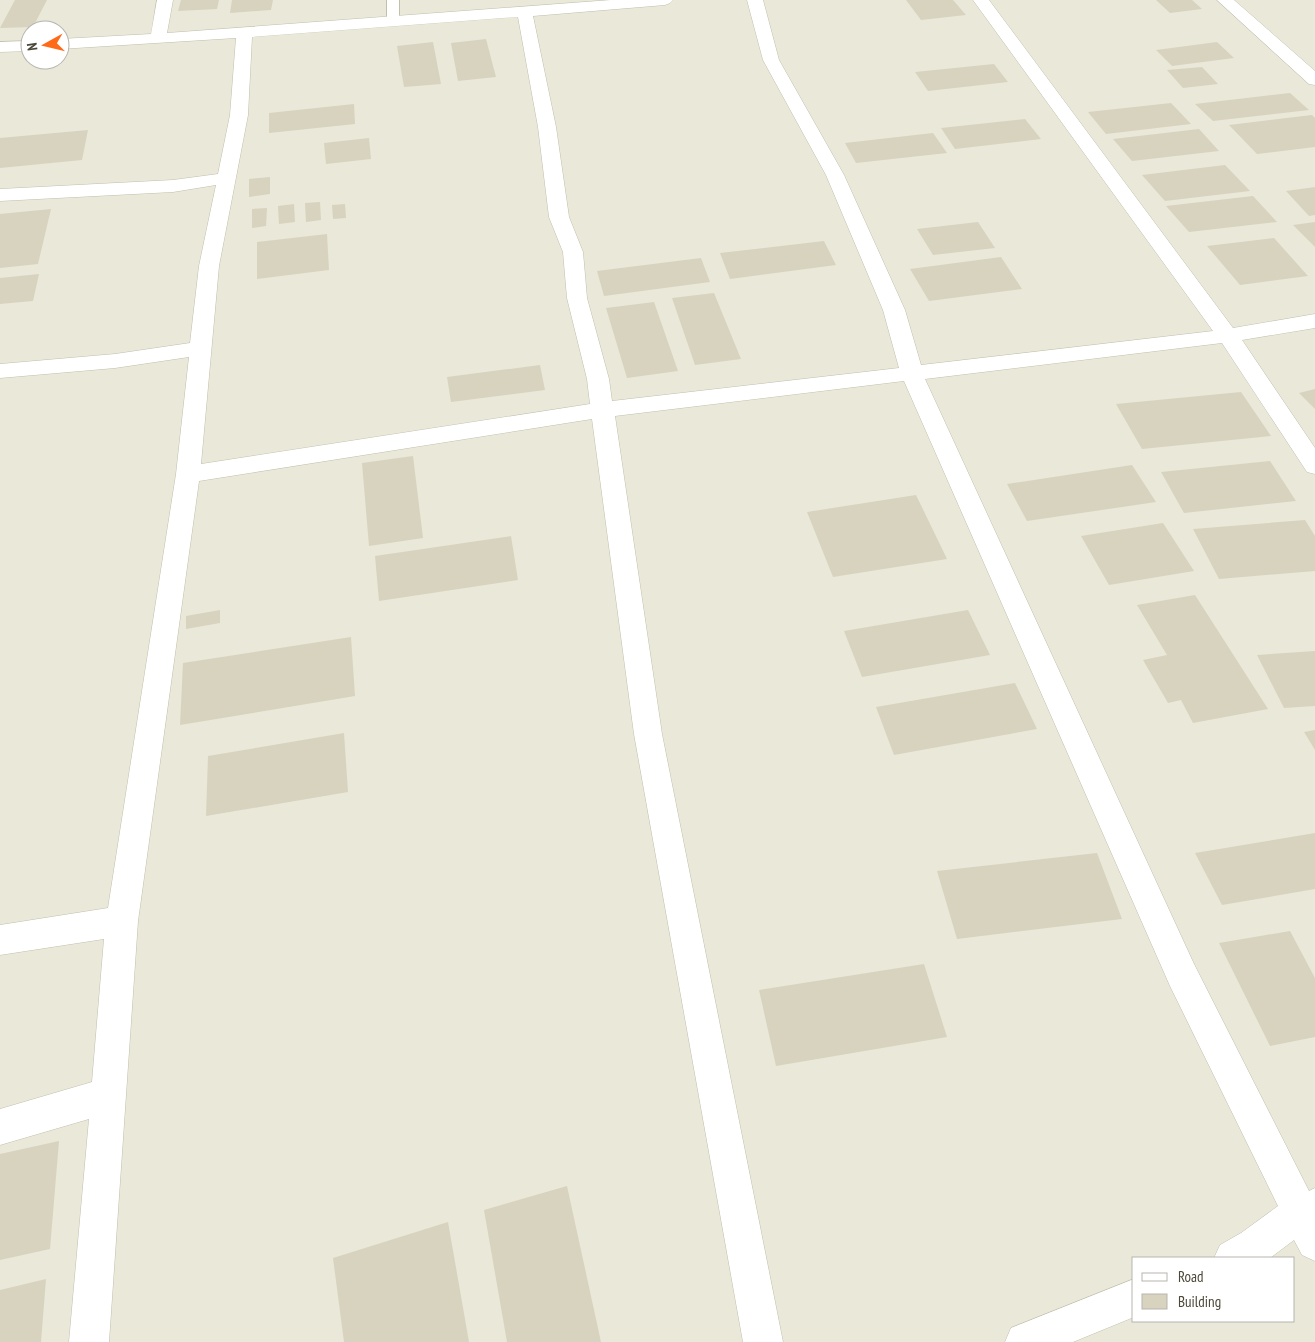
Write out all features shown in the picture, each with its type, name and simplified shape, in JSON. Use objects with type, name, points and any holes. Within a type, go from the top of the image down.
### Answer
[{"type":"street","points":[[158,38],[165,0]]},
{"type":"street","points":[[70,43],[525,13],[665,0]]},
{"type":"street","points":[[755,0],[771,60],[835,175],[894,310],[912,374],[1178,966],[1310,1221],[1237,1257]]},
{"type":"street","points":[[980,0],[1228,336],[1315,466]]},
{"type":"street","points":[[1225,0],[1315,80]]},
{"type":"street","points":[[525,13],[547,127],[559,216],[573,252],[577,298],[598,379],[648,734],[763,1342]]},
{"type":"street","points":[[89,1342],[122,921],[188,474],[209,266],[239,115],[244,33]]},
{"type":"street","points":[[0,47],[20,46]]},
{"type":"street","points":[[0,196],[139,189],[227,178]]},
{"type":"street","points":[[188,474],[602,410],[1228,336],[1315,321]]},
{"type":"street","points":[[0,371],[115,361],[200,349]]},
{"type":"street","points":[[0,940],[122,921]]},
{"type":"street","points":[[0,1126],[109,1095]]},
{"type":"street","points":[[1025,1342],[1132,1299]]},
{"type":"lane","points":[[392,0],[393,22]]},
{"type":"shaded area","points":[[0,0],[1315,0],[1315,1342],[0,1342]]},
{"type":"building","points":[[15,0],[47,0],[37,20],[20,20],[20,27],[0,28]]},
{"type":"building","points":[[181,0],[219,0],[217,9],[178,11]]},
{"type":"building","points":[[232,0],[273,0],[271,10],[230,13]]},
{"type":"building","points":[[906,0],[953,0],[966,15],[921,20]]},
{"type":"building","points":[[1156,0],[1192,0],[1202,9],[1170,13]]},
{"type":"building","points":[[486,39],[496,77],[458,81],[451,43]]},
{"type":"building","points":[[433,42],[441,84],[404,87],[397,46]]},
{"type":"building","points":[[1217,42],[1234,58],[1172,66],[1156,50]]},
{"type":"building","points":[[994,64],[1008,82],[928,91],[915,72]]},
{"type":"building","points":[[1202,67],[1218,84],[1183,88],[1167,70]]},
{"type":"building","points":[[1290,93],[1309,110],[1213,121],[1195,104]]},
{"type":"building","points":[[1171,103],[1191,124],[1106,134],[1088,112]]},
{"type":"building","points":[[354,104],[355,124],[269,133],[269,113]]},
{"type":"building","points":[[1312,115],[1315,118],[1315,147],[1257,154],[1229,125]]},
{"type":"building","points":[[1025,119],[1041,139],[955,149],[941,128]]},
{"type":"building","points":[[1199,129],[1219,151],[1132,161],[1113,139]]},
{"type":"building","points":[[88,130],[82,160],[0,168],[0,138]]},
{"type":"building","points":[[933,133],[947,153],[856,163],[845,143]]},
{"type":"building","points":[[369,138],[371,159],[326,164],[324,143]]},
{"type":"building","points":[[1225,165],[1250,191],[1165,201],[1142,175]]},
{"type":"building","points":[[270,177],[270,194],[249,197],[249,179]]},
{"type":"building","points":[[1315,187],[1315,215],[1309,216],[1286,191]]},
{"type":"building","points":[[1253,196],[1277,222],[1189,232],[1166,206]]},
{"type":"building","points":[[320,202],[321,220],[306,222],[305,203]]},
{"type":"building","points":[[294,204],[295,222],[279,224],[278,206]]},
{"type":"building","points":[[345,204],[346,218],[333,219],[332,205]]},
{"type":"building","points":[[267,208],[266,226],[252,228],[252,209]]},
{"type":"building","points":[[51,209],[38,264],[0,268],[0,214]]},
{"type":"building","points":[[978,222],[995,248],[933,255],[917,229]]},
{"type":"building","points":[[1315,222],[1315,247],[1293,225]]},
{"type":"building","points":[[327,234],[329,270],[257,279],[257,242]]},
{"type":"building","points":[[1274,238],[1308,276],[1240,285],[1207,246]]},
{"type":"building","points":[[824,241],[836,265],[730,279],[720,253]]},
{"type":"building","points":[[1001,257],[1022,289],[929,301],[910,269]]},
{"type":"building","points":[[701,258],[710,282],[604,296],[597,271]]},
{"type":"building","points":[[39,274],[33,301],[0,304],[0,278]]},
{"type":"building","points":[[714,293],[741,359],[695,365],[672,298]]},
{"type":"building","points":[[654,302],[678,371],[627,378],[606,308]]},
{"type":"building","points":[[540,365],[545,390],[451,402],[447,377]]},
{"type":"building","points":[[1315,389],[1315,409],[1299,393]]},
{"type":"building","points":[[1241,392],[1271,436],[1142,449],[1116,404]]},
{"type":"building","points":[[413,456],[423,538],[369,546],[362,463]]},
{"type":"building","points":[[1270,461],[1296,501],[1184,513],[1161,472]]},
{"type":"building","points":[[1132,465],[1156,502],[1027,521],[1007,484]]},
{"type":"building","points":[[916,495],[947,559],[833,577],[807,512]]},
{"type":"building","points":[[1305,520],[1315,536],[1315,571],[1219,579],[1193,529]]},
{"type":"building","points":[[1163,523],[1194,571],[1109,585],[1081,536]]},
{"type":"building","points":[[511,536],[518,580],[379,601],[375,556]]},
{"type":"building","points":[[1195,595],[1268,709],[1193,723],[1181,700],[1168,703],[1143,660],[1167,655],[1137,605]]},
{"type":"building","points":[[220,610],[220,623],[186,629],[186,616]]},
{"type":"building","points":[[968,610],[990,655],[862,677],[844,631]]},
{"type":"building","points":[[351,637],[355,696],[180,725],[183,663]]},
{"type":"building","points":[[1315,651],[1315,706],[1284,708],[1257,655]]},
{"type":"building","points":[[1015,683],[1037,729],[894,755],[876,707]]},
{"type":"building","points":[[1315,730],[1315,750],[1304,732]]},
{"type":"building","points":[[344,733],[348,792],[206,816],[208,756]]},
{"type":"building","points":[[1315,833],[1315,889],[1222,905],[1195,853]]},
{"type":"building","points":[[1097,853],[1122,919],[957,939],[937,871]]},
{"type":"building","points":[[1290,931],[1315,978],[1315,1037],[1270,1046],[1219,943]]},
{"type":"building","points":[[924,964],[947,1037],[776,1066],[759,990]]},
{"type":"building","points":[[59,1141],[50,1249],[0,1260],[0,1154]]},
{"type":"building","points":[[567,1186],[601,1342],[507,1342],[484,1210]]},
{"type":"building","points":[[448,1222],[469,1342],[344,1342],[333,1258]]},
{"type":"building","points":[[46,1279],[41,1342],[0,1342],[0,1290]]}]
